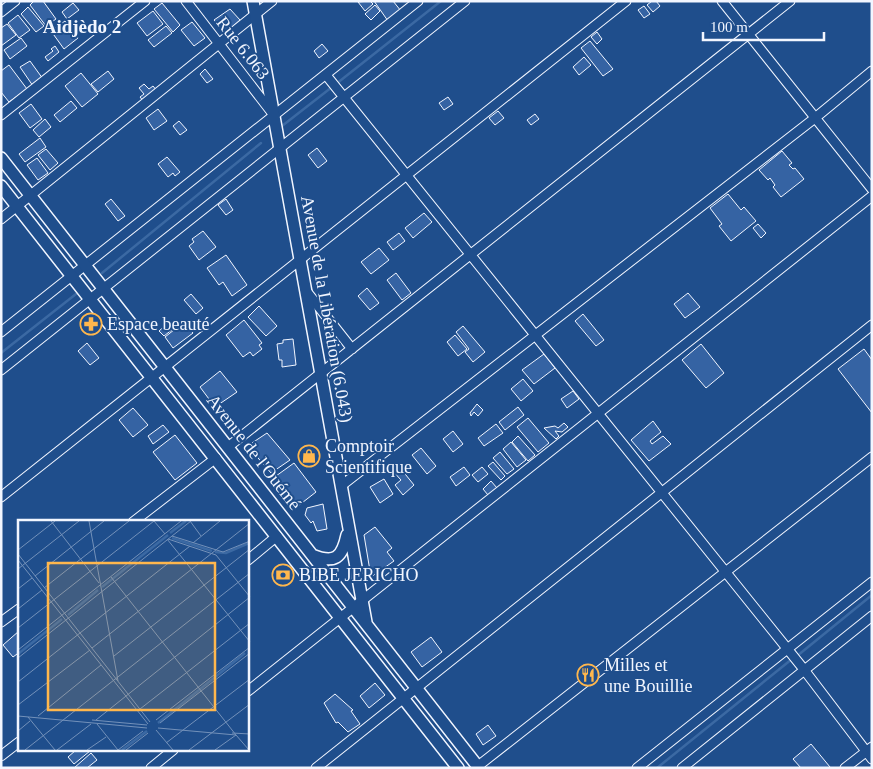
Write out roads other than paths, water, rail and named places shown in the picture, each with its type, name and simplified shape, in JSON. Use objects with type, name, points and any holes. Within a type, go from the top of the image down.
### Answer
[{"type":"main road","name":"Avenue de la Libération (6.043)","points":[[254,1],[349,528],[358,604],[366,623],[417,688]]},
{"type":"main road","name":"Avenue de l'Ouémé","points":[[1,158],[312,554],[358,604]]},
{"type":"main road","name":"Avenue de l'Ouémé","points":[[1,186],[405,698],[458,768]]},
{"type":"main road","points":[[312,554],[324,560],[332,560],[340,555],[344,548],[349,528]]},
{"type":"main road","points":[[417,688],[479,767]]},
{"type":"street","points":[[1,12],[15,1]]},
{"type":"street","points":[[1,115],[145,1]]},
{"type":"street","name":"Rue 6.063","points":[[186,1],[274,115]]},
{"type":"street","points":[[1,218],[272,1]]},
{"type":"street","points":[[1,332],[274,115],[328,78],[418,1]]},
{"type":"street","points":[[1,370],[280,150],[342,94],[465,1]]},
{"type":"street","points":[[1,497],[626,1]]},
{"type":"street","points":[[722,1],[872,189]]},
{"type":"street","points":[[228,447],[790,1]]},
{"type":"street","points":[[341,486],[815,118],[872,71]]},
{"type":"street","points":[[328,78],[870,752],[845,768]]},
{"type":"street","points":[[249,690],[872,196]]},
{"type":"street","points":[[306,292],[352,349]]},
{"type":"street","points":[[316,768],[661,491],[872,325]]},
{"type":"street","points":[[479,767],[725,571],[872,457]]},
{"type":"street","points":[[136,520],[216,458]]},
{"type":"street","points":[[249,559],[277,536]]},
{"type":"street","points":[[637,768],[790,651],[872,582]]},
{"type":"street","points":[[1,622],[18,610]]},
{"type":"street","points":[[682,768],[803,668],[872,616]]},
{"type":"street","points":[[1,756],[18,743]]},
{"type":"street","points":[[151,768],[171,752]]},
{"type":"waterway","points":[[336,84],[441,1]]},
{"type":"waterway","points":[[282,126],[332,87]]},
{"type":"waterway","points":[[102,273],[261,143]]},
{"type":"waterway","points":[[1,353],[76,294]]},
{"type":"waterway","points":[[797,656],[872,595]]},
{"type":"waterway","points":[[657,768],[792,659]]},
{"type":"place","name":"Espace beauté","points":[[91,324]]},
{"type":"place","name":"Comptoir Scientifique","points":[[309,456]]},
{"type":"place","name":"BIBE JERICHO","points":[[283,575]]},
{"type":"place","name":"Milles et une Bouillie","points":[[588,675]]},
{"type":"district","name":"Aidjèdo 2","points":[[82,26]]}]
